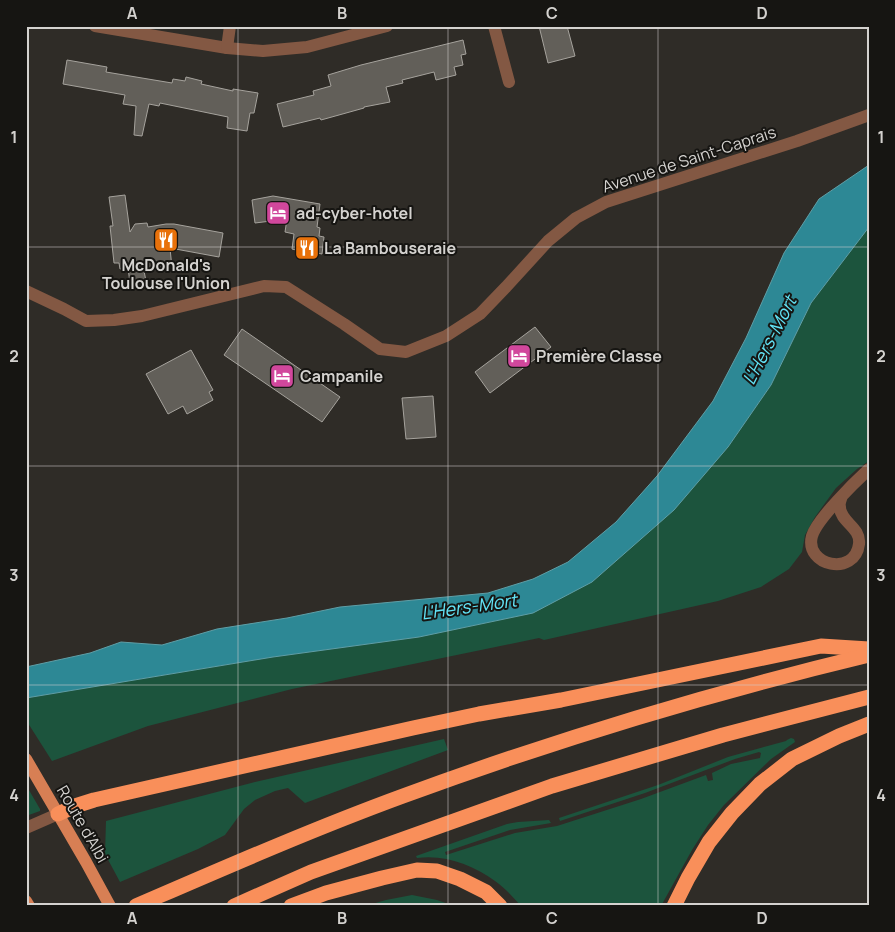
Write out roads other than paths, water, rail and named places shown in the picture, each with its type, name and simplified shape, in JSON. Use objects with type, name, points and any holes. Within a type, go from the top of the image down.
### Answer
[{"type":"highway","points":[[58,814],[75,806],[113,796],[469,716],[561,700],[821,646],[869,649]]},
{"type":"highway","points":[[136,906],[294,838],[402,796],[541,747],[723,693],[869,655]]},
{"type":"highway","points":[[234,906],[311,872],[552,786],[723,735],[869,697]]},
{"type":"highway","points":[[674,906],[709,842],[732,813],[760,784],[792,759],[869,724]]},
{"type":"highway","points":[[291,906],[326,893],[417,870],[438,871],[460,879],[486,892],[500,906]]},
{"type":"main road","name":"Route d'Albi","points":[[26,759],[110,906]]},
{"type":"main road","points":[[26,901],[29,906]]},
{"type":"street","points":[[95,26],[226,48],[263,51],[307,47],[387,26]]},
{"type":"street","points":[[226,48],[230,26]]},
{"type":"street","points":[[494,26],[509,82]]},
{"type":"street","name":"Avenue de Saint-Caprais","points":[[26,292],[86,321],[142,316],[264,286],[286,287],[380,348],[406,352],[446,336],[480,314],[548,241],[576,218],[606,202],[797,141],[869,115]]},
{"type":"street","points":[[842,496],[840,508],[842,515],[853,527],[858,536],[859,544],[851,559],[843,564],[834,564],[819,558],[814,553],[811,545],[812,536],[826,515],[842,496],[865,472]]},
{"type":"street","points":[[26,828],[58,814]]},
{"type":"water","name":"L'Hers-Mort","points":[[869,165],[869,227],[811,303],[771,385],[728,447],[674,510],[592,582],[533,613],[419,637],[273,657],[26,698],[26,667],[90,653],[121,642],[162,645],[217,629],[340,607],[488,593],[533,579],[568,562],[616,522],[657,476],[713,401],[746,338],[784,253],[819,199]]},
{"type":"place","name":"ad-cyber-hotel","points":[[278,213]]},
{"type":"place","name":"McDonald's Toulouse l'Union","points":[[166,240]]},
{"type":"place","name":"La Bambouseraie","points":[[307,248]]},
{"type":"place","name":"Première Classe","points":[[519,356]]},
{"type":"place","name":"Campanile","points":[[282,376]]}]
